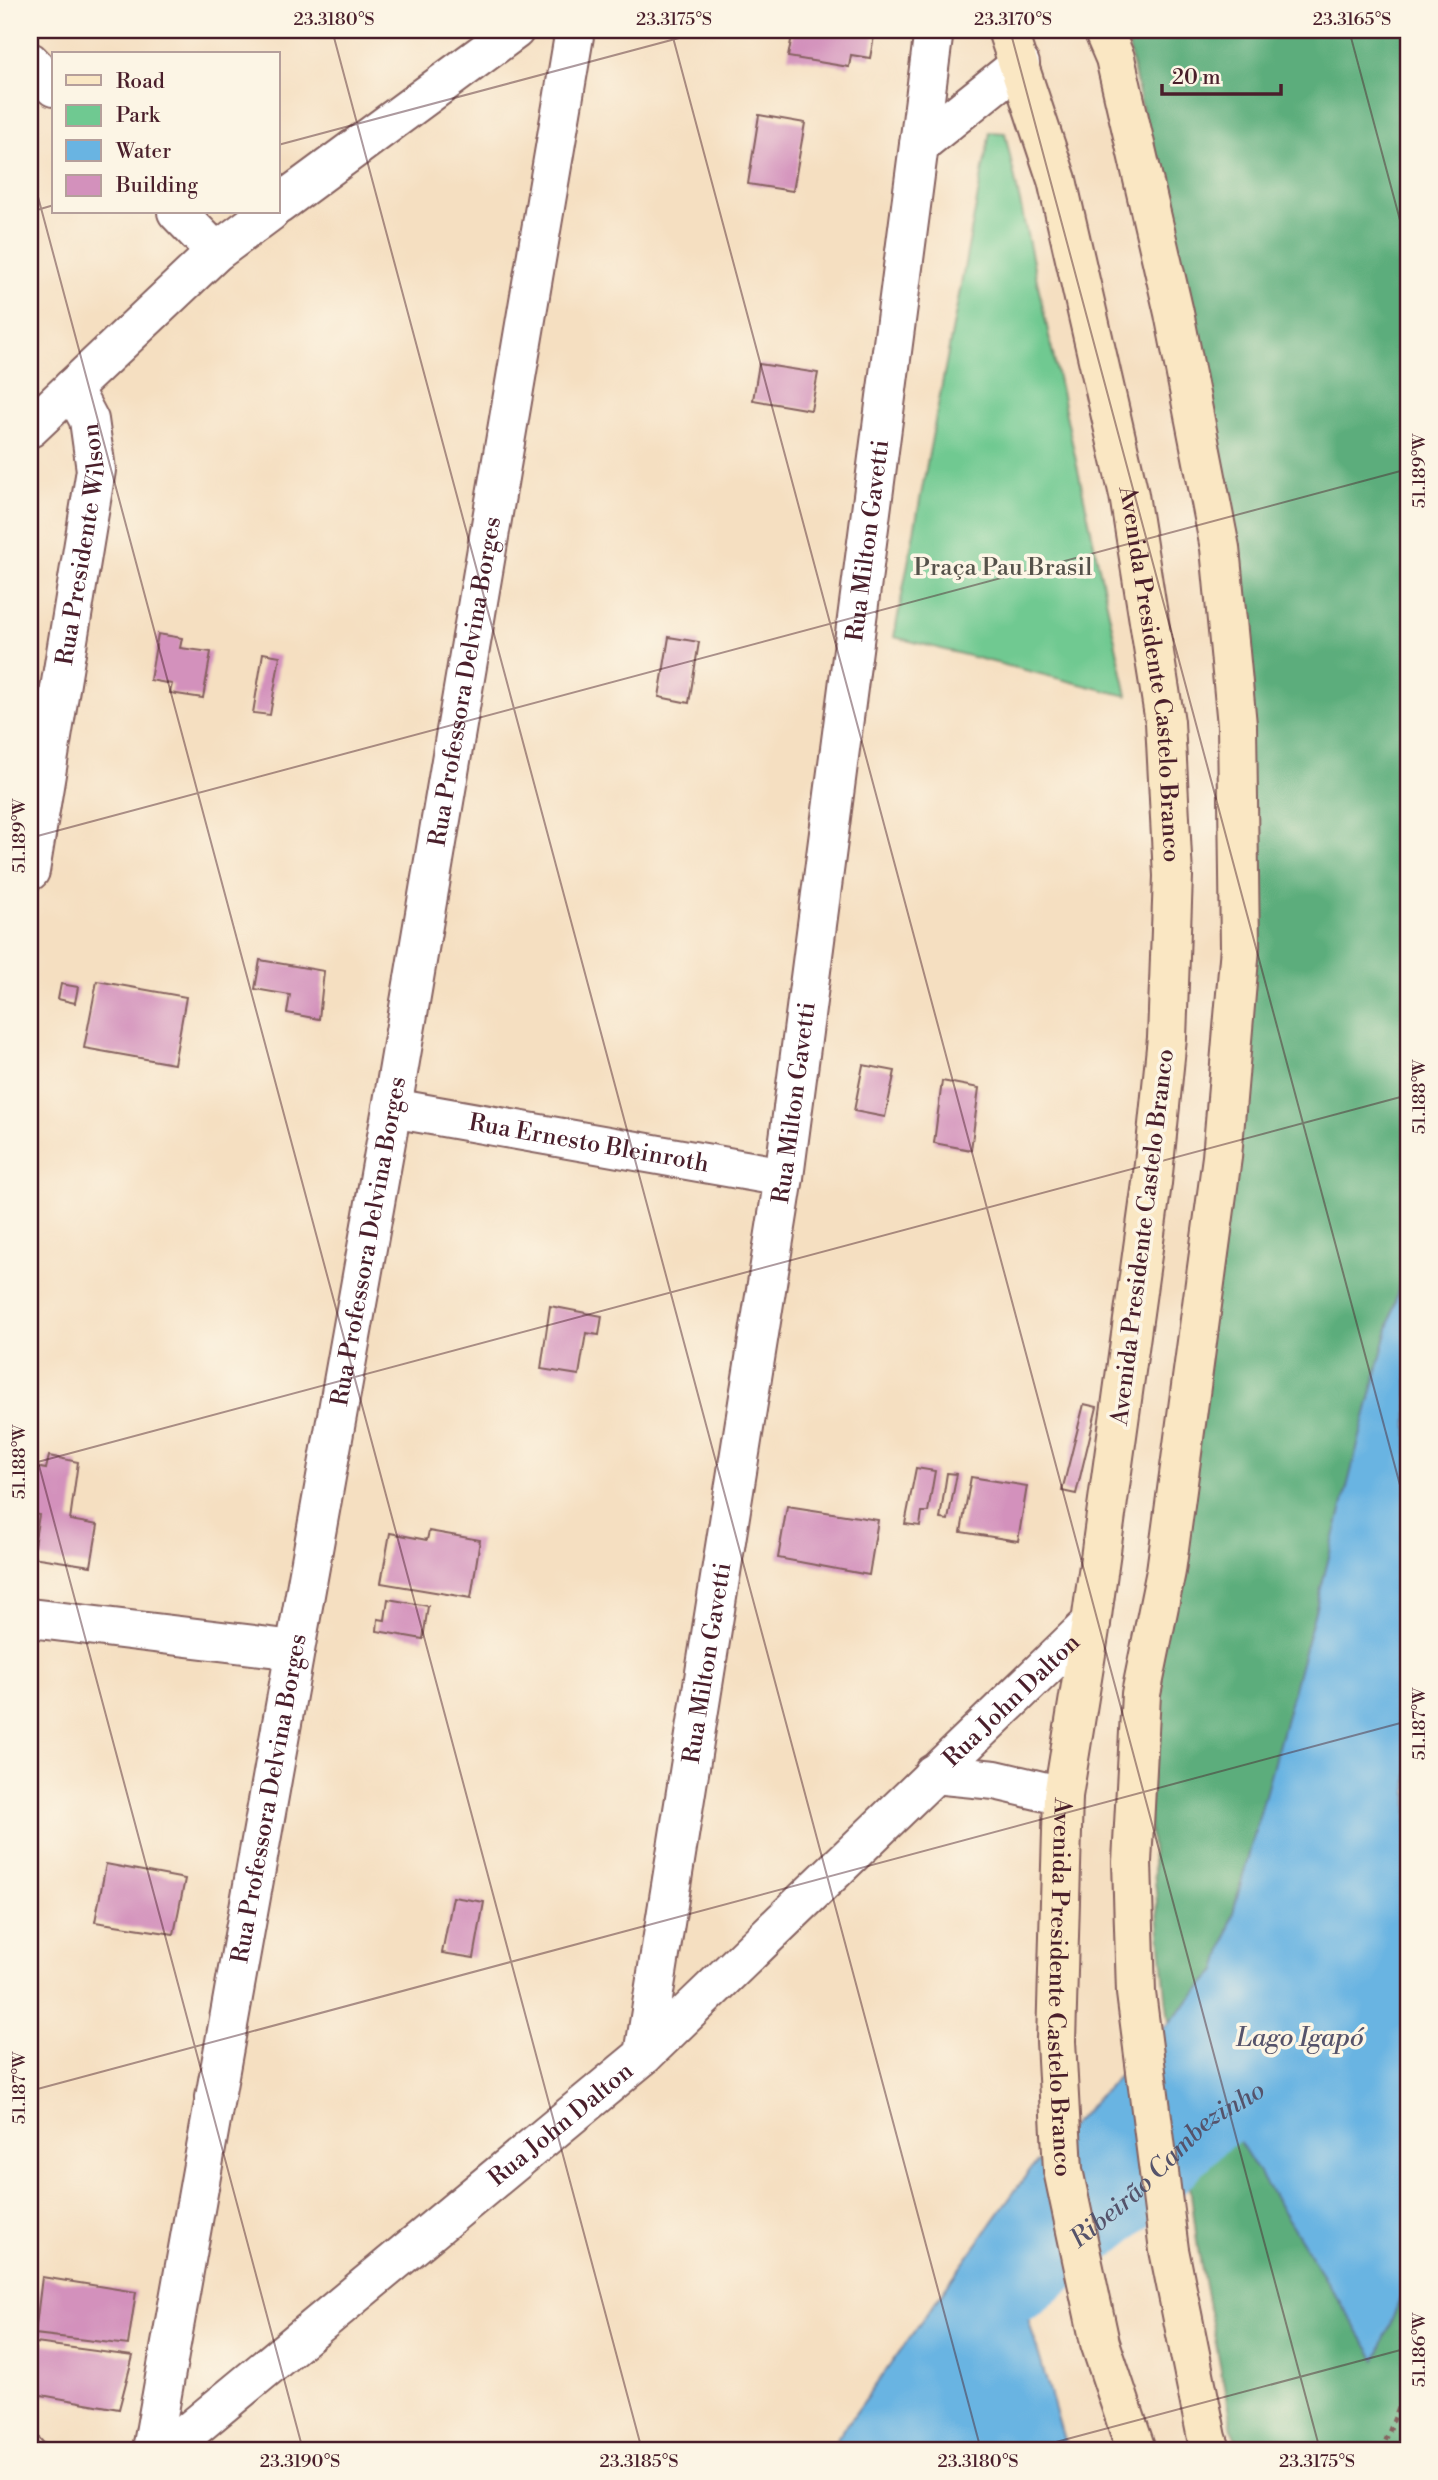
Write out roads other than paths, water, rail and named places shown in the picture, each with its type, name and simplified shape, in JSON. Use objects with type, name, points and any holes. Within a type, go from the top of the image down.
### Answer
[{"type":"main road","points":[[1104,30],[1115,58],[1174,313],[1217,534],[1237,725],[1240,947],[1220,1171],[1166,1571],[1141,1693],[1132,1862],[1136,1993],[1169,2250],[1211,2450]]},
{"type":"main road","name":"Avenida Presidente Castelo Branco","points":[[1014,47],[1057,180],[1129,495],[1165,722],[1172,862],[1167,1038],[1153,1183],[1091,1623],[1063,1796],[1056,2041],[1063,2170],[1100,2343],[1136,2450]]},
{"type":"street","points":[[280,204],[515,30]]},
{"type":"street","name":"Rua Professora Delvina Borges","points":[[152,2450],[392,1108],[575,30]]},
{"type":"street","name":"Rua Milton Gavetti","points":[[644,2055],[784,1177],[934,30]]},
{"type":"street","points":[[919,145],[1014,47]]},
{"type":"street","points":[[30,62],[52,85]]},
{"type":"street","points":[[179,214],[216,251]]},
{"type":"street","points":[[30,428],[216,251],[267,214]]},
{"type":"street","name":"Rua Presidente Wilson","points":[[30,871],[96,470],[89,420],[72,388]]},
{"type":"street","name":"Rua Ernesto Bleinroth","points":[[392,1108],[784,1177]]},
{"type":"street","points":[[30,1618],[295,1650]]},
{"type":"street","name":"Rua John Dalton","points":[[167,2450],[644,2055],[1091,1623]]},
{"type":"street","name":"Rua John Dalton","points":[[933,1774],[995,1780],[1063,1796]]},
{"type":"water","name":"Lago Igapó","points":[[1408,1251],[1408,2279],[1376,2360],[1207,2090],[1025,2308],[1067,2450],[829,2450],[1030,2170],[1217,1971],[1314,1615]]},
{"type":"waterway","name":"Ribeirão Cambezinho","points":[[1019,2285],[1131,2195],[1209,2117],[1278,2076],[1290,2047]]},
{"type":"park label","name":"Praça Pau Brasil","points":[[1003,567]]}]
